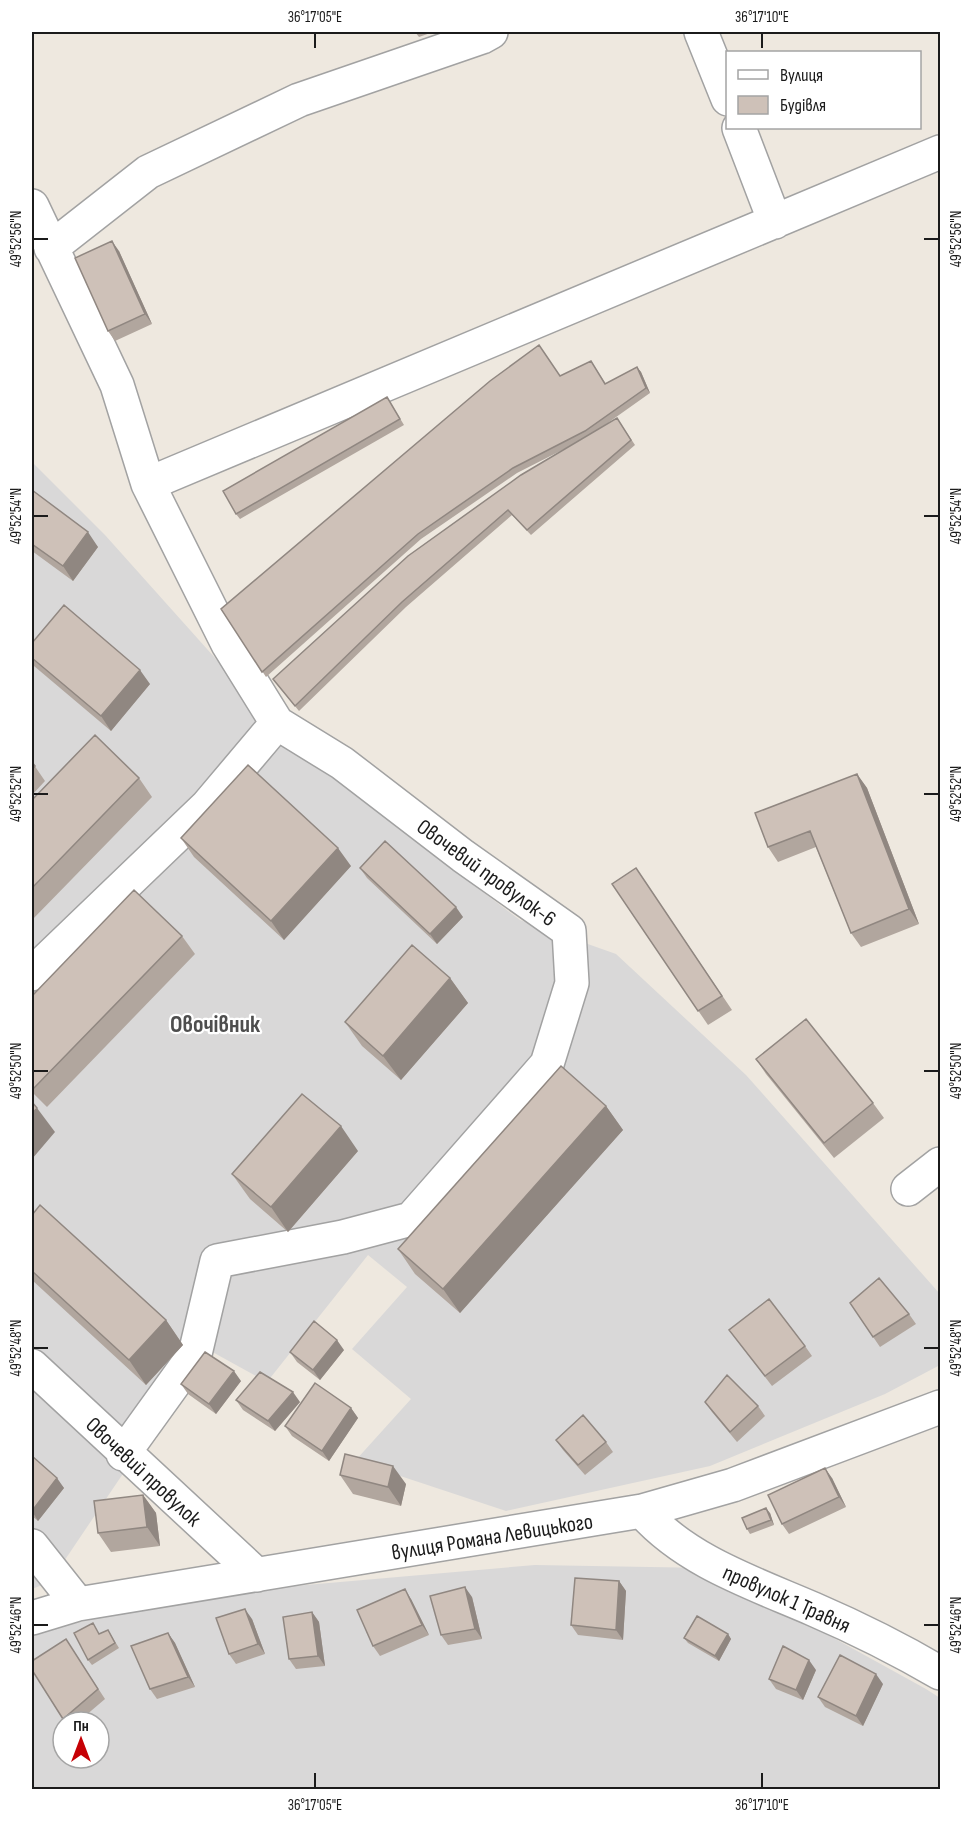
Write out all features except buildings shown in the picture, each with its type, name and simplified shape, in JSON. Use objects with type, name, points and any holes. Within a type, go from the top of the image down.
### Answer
[{"type":"street","points":[[701,32],[726,94]]},
{"type":"street","points":[[51,248],[148,172],[299,100],[486,34]]},
{"type":"street","points":[[738,129],[775,222]]},
{"type":"street","points":[[148,484],[940,152]]},
{"type":"street","points":[[32,206],[117,385],[148,484],[228,644],[278,723],[207,806],[32,974]]},
{"type":"street","name":"Овочевий провулок-6","points":[[123,1454],[195,1354],[217,1261],[343,1237],[411,1220],[547,1064],[572,983],[569,931],[463,856],[342,763],[278,723]]},
{"type":"street","points":[[908,1189],[940,1164]]},
{"type":"street","name":"Овочевий провулок","points":[[32,1366],[123,1454],[257,1575]]},
{"type":"street","name":"вулиця Романа Левицького","points":[[32,1618],[78,1604],[642,1511],[733,1485],[940,1407]]},
{"type":"street","name":"провулок 1 Травня","points":[[642,1511],[665,1534],[707,1561],[866,1633],[940,1673]]},
{"type":"street","points":[[32,1546],[78,1604]]},
{"type":"shaded area","points":[[32,462],[105,535],[300,753],[520,920],[616,954],[746,1075],[940,1294],[940,1365],[885,1394],[710,1466],[506,1511],[355,1461],[411,1399],[352,1349],[407,1287],[368,1255],[267,1382],[207,1349],[50,1582],[32,1589]]},
{"type":"shaded area","points":[[535,1565],[707,1568],[940,1698],[940,1789],[32,1789],[32,1634],[191,1595]]},
{"type":"district","name":"Овочівник","points":[[215,1024]]}]
